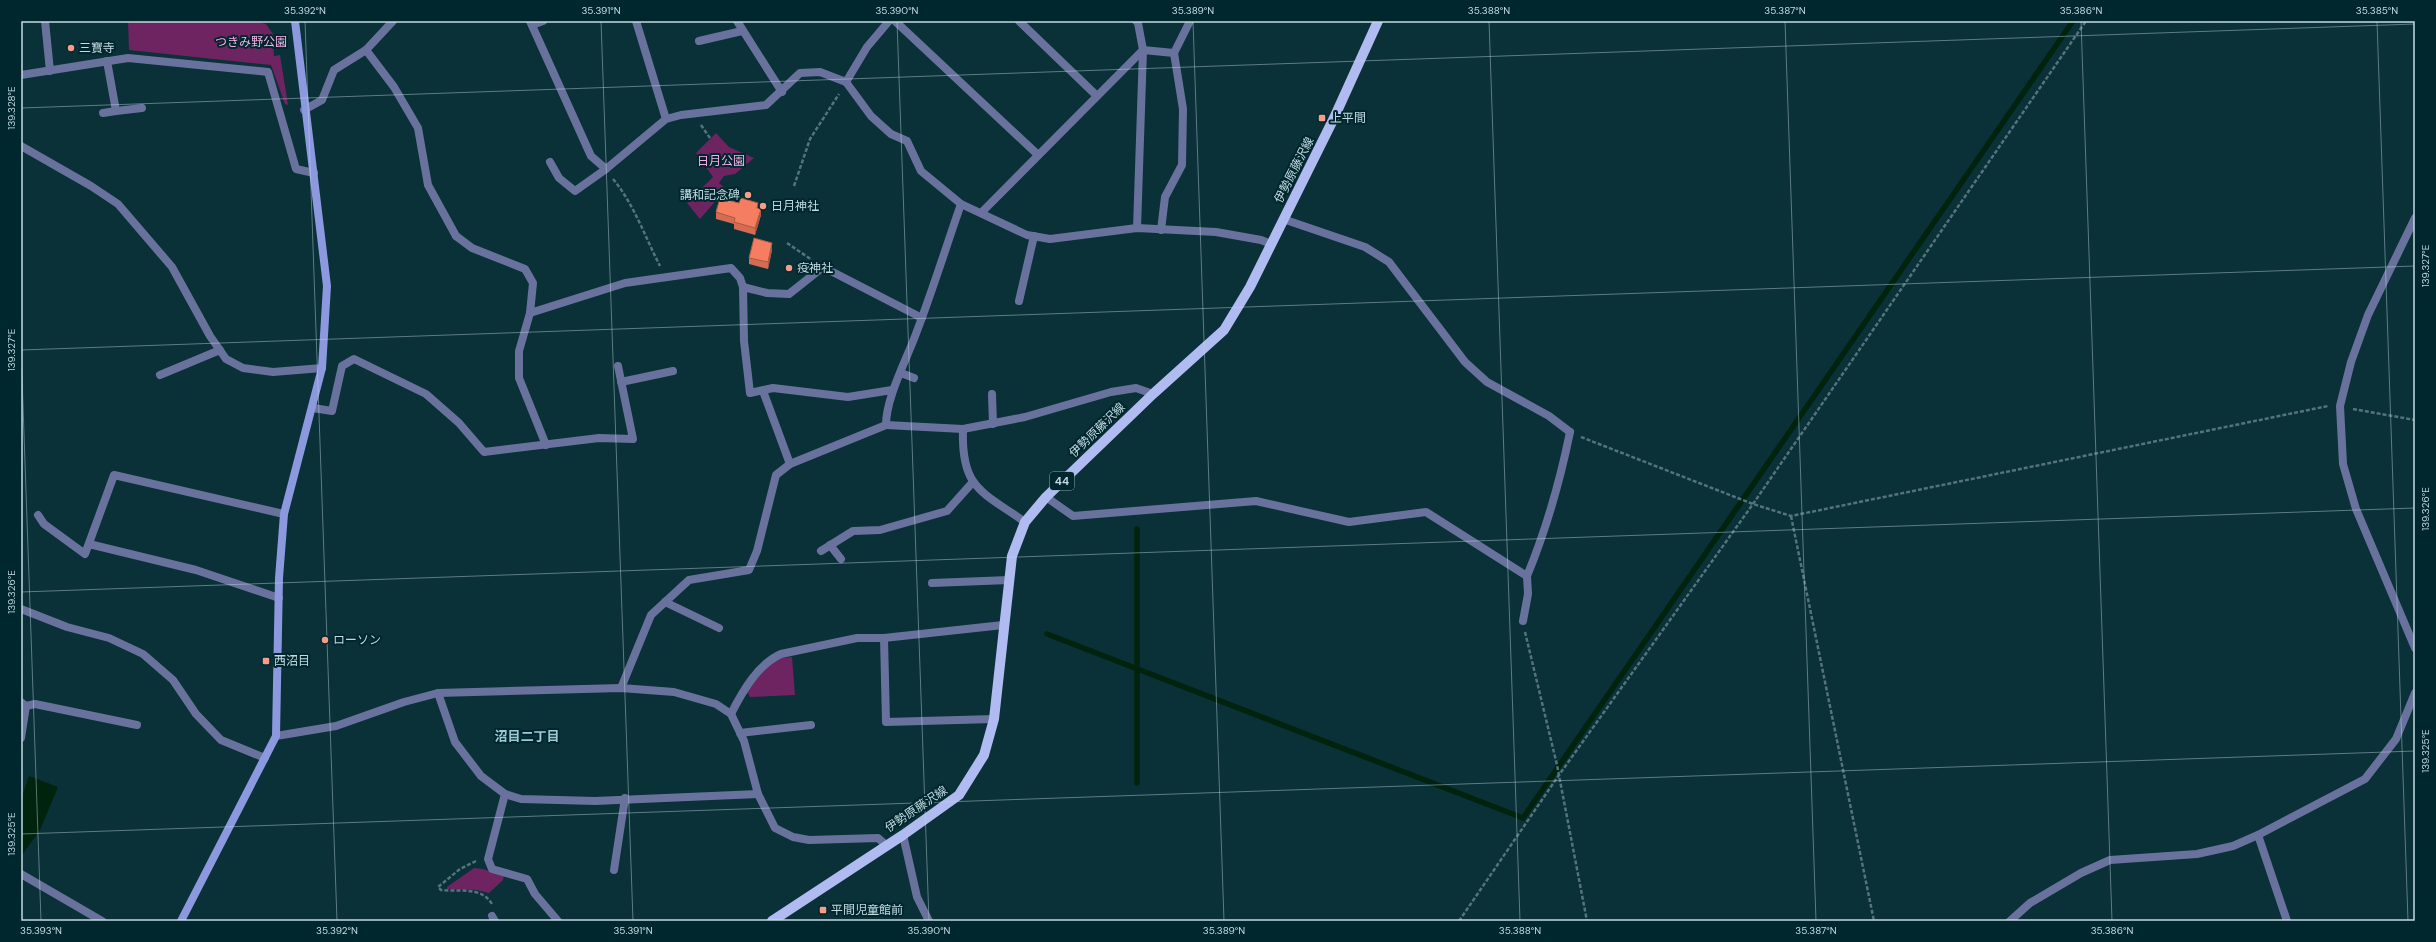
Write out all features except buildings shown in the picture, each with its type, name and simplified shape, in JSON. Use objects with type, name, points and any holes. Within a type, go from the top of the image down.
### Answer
[{"type":"main road","name":"伊勢原藤沢線","points":[[772,921],[903,835],[959,795],[984,755],[994,719],[1003,625],[1012,556],[1025,522],[1046,497],[1153,394],[1224,330],[1250,287],[1334,118],[1378,21]]},
{"type":"street","points":[[45,21],[50,71]]},
{"type":"street","points":[[181,921],[276,736],[279,598],[284,514],[313,408],[322,368],[327,286],[314,173],[304,110],[295,21]]},
{"type":"street","points":[[304,110],[322,100],[334,70],[366,50],[392,21]]},
{"type":"street","points":[[543,21],[531,23],[591,156],[606,169]]},
{"type":"street","points":[[636,21],[666,119]]},
{"type":"street","points":[[737,21],[782,92]]},
{"type":"street","points":[[846,82],[867,47],[889,21]]},
{"type":"street","points":[[895,21],[1037,154]]},
{"type":"street","points":[[1019,21],[1097,96]]},
{"type":"street","points":[[1136,21],[1138,23],[1143,50],[1137,228]]},
{"type":"street","points":[[1161,230],[1165,197],[1182,165],[1182,109],[1174,53],[1190,21]]},
{"type":"street","points":[[699,41],[742,31]]},
{"type":"street","points":[[366,50],[394,87],[418,128],[428,185],[456,236],[472,248],[525,269],[533,283],[530,313],[519,351],[519,378],[546,445]]},
{"type":"street","points":[[981,213],[1037,154],[1143,50]]},
{"type":"street","points":[[1143,50],[1174,53]]},
{"type":"street","points":[[21,75],[128,58],[268,72],[296,169],[314,173]]},
{"type":"street","points":[[106,61],[116,111]]},
{"type":"street","points":[[550,162],[560,178],[575,191],[606,169],[666,119],[681,115],[766,105],[782,92],[800,73],[820,72],[846,82],[871,116],[891,134],[907,141],[921,171],[961,204],[1027,235],[1050,238],[1137,228],[1216,232],[1261,240],[1271,244]]},
{"type":"street","points":[[103,113],[142,108]]},
{"type":"street","points":[[21,146],[91,186],[118,204],[172,268],[210,336],[226,359],[243,368],[273,372],[322,368]]},
{"type":"street","points":[[886,426],[892,390],[902,373],[961,204]]},
{"type":"street","points":[[2415,218],[2368,315],[2351,362],[2340,406],[2343,464],[2356,509],[2415,648]]},
{"type":"street","points":[[1283,219],[1365,247],[1389,262],[1465,362],[1487,382],[1549,416],[1570,432],[1564,462],[1543,535],[1527,576],[1528,594],[1523,621]]},
{"type":"street","points":[[1019,301],[1034,236]]},
{"type":"street","points":[[742,287],[767,293],[789,294],[823,267],[922,318]]},
{"type":"street","points":[[530,313],[625,283],[665,276],[731,268],[740,278],[742,287],[744,341],[750,393],[773,388],[848,398],[892,390]]},
{"type":"street","points":[[160,376],[220,350]]},
{"type":"street","points":[[313,408],[332,411],[342,366],[354,359],[426,394],[459,423],[484,452],[599,438],[633,439],[618,366]]},
{"type":"street","points":[[621,382],[673,371]]},
{"type":"street","points":[[902,373],[914,378]]},
{"type":"street","points":[[621,688],[651,615],[689,580],[750,570],[757,551],[776,475],[790,464],[886,426],[963,429],[1025,418],[1111,392],[1136,388],[1153,394]]},
{"type":"street","points":[[763,391],[790,464]]},
{"type":"street","points":[[992,394],[993,424]]},
{"type":"street","points":[[963,429],[962,451],[966,470],[972,483],[1025,522]]},
{"type":"street","points":[[38,515],[44,524],[85,554],[114,475],[284,514]]},
{"type":"street","points":[[821,551],[853,531],[880,530],[946,511],[972,483]]},
{"type":"street","points":[[1046,497],[1073,516],[1256,500],[1349,522],[1426,512],[1527,576]]},
{"type":"street","points":[[89,544],[196,570],[279,598]]},
{"type":"street","points":[[830,545],[840,559]]},
{"type":"street","points":[[932,583],[1009,580]]},
{"type":"street","points":[[665,602],[719,628]]},
{"type":"street","points":[[21,609],[67,627],[109,638],[143,654],[172,680],[196,714],[221,740],[266,758]]},
{"type":"street","points":[[731,714],[741,694],[770,658],[781,654],[857,638],[884,638],[1003,625]]},
{"type":"street","points":[[884,638],[886,722],[994,719]]},
{"type":"street","points":[[276,736],[336,726],[404,702],[438,693],[621,688],[674,692],[716,704],[731,714],[744,741],[758,794],[775,828],[793,837],[809,840],[878,838],[886,845]]},
{"type":"street","points":[[438,693],[456,742],[481,776],[505,794],[521,799],[595,801],[625,798],[758,794]]},
{"type":"street","points":[[2010,921],[2030,903],[2080,873],[2110,860],[2197,854],[2233,846],[2258,835],[2365,779],[2396,739],[2415,693]]},
{"type":"street","points":[[21,738],[23,704],[36,704],[137,725]]},
{"type":"street","points":[[740,733],[811,725]]},
{"type":"street","points":[[505,794],[488,858],[492,869],[527,878],[535,894],[558,921]]},
{"type":"street","points":[[614,870],[625,798]]},
{"type":"street","points":[[903,835],[917,897],[929,921]]},
{"type":"street","points":[[2258,835],[2287,921]]},
{"type":"street","points":[[21,874],[102,921]]},
{"type":"path","points":[[1459,921],[1559,775],[1753,504],[2086,21]]},
{"type":"path","points":[[794,186],[810,139],[846,82]]},
{"type":"path","points":[[606,169],[629,199],[634,216],[665,276]]},
{"type":"path","points":[[787,243],[805,255]]},
{"type":"path","points":[[1570,432],[1753,504],[1790,516],[2324,405],[2340,406],[2415,420]]},
{"type":"path","points":[[1790,516],[1874,921]]},
{"type":"path","points":[[1523,621],[1559,775],[1587,921]]},
{"type":"path","points":[[488,858],[475,861],[460,869],[438,887],[446,891],[475,891],[487,896],[492,904],[493,919]]},
{"type":"green space","name":"つきみ野公園","points":[[128,21],[255,21],[266,24],[273,34],[274,56],[280,55],[288,105],[285,104],[271,65],[129,50]]},
{"type":"green space","name":"日月公園","points":[[716,133],[729,147],[754,158],[735,174],[724,176],[719,183],[726,189],[700,219],[687,203],[713,177],[696,153]]},
{"type":"green space","points":[[792,657],[795,695],[750,697],[747,691],[773,659]]},
{"type":"green space","points":[[474,868],[483,869],[504,876],[503,880],[489,893],[477,890],[447,889],[447,887]]},
{"type":"shaded area","points":[[29,776],[58,787],[40,830],[22,855],[21,799]]},
{"type":"waterway","points":[[1047,634],[1523,818],[2073,21]]},
{"type":"waterway","points":[[1137,529],[1137,783]]},
{"type":"place","name":"三寶寺","points":[[71,48]]},
{"type":"place","name":"上平間","points":[[1322,118]]},
{"type":"place","name":"講和記念碑","points":[[748,195]]},
{"type":"place","name":"日月神社","points":[[763,206]]},
{"type":"place","name":"疫神社","points":[[789,268]]},
{"type":"place","name":"ローソン","points":[[325,640]]},
{"type":"place","name":"西沼目","points":[[266,661]]},
{"type":"place","name":"平間児童館前","points":[[823,910]]},
{"type":"district","name":"沼目二丁目","points":[[527,736]]}]
